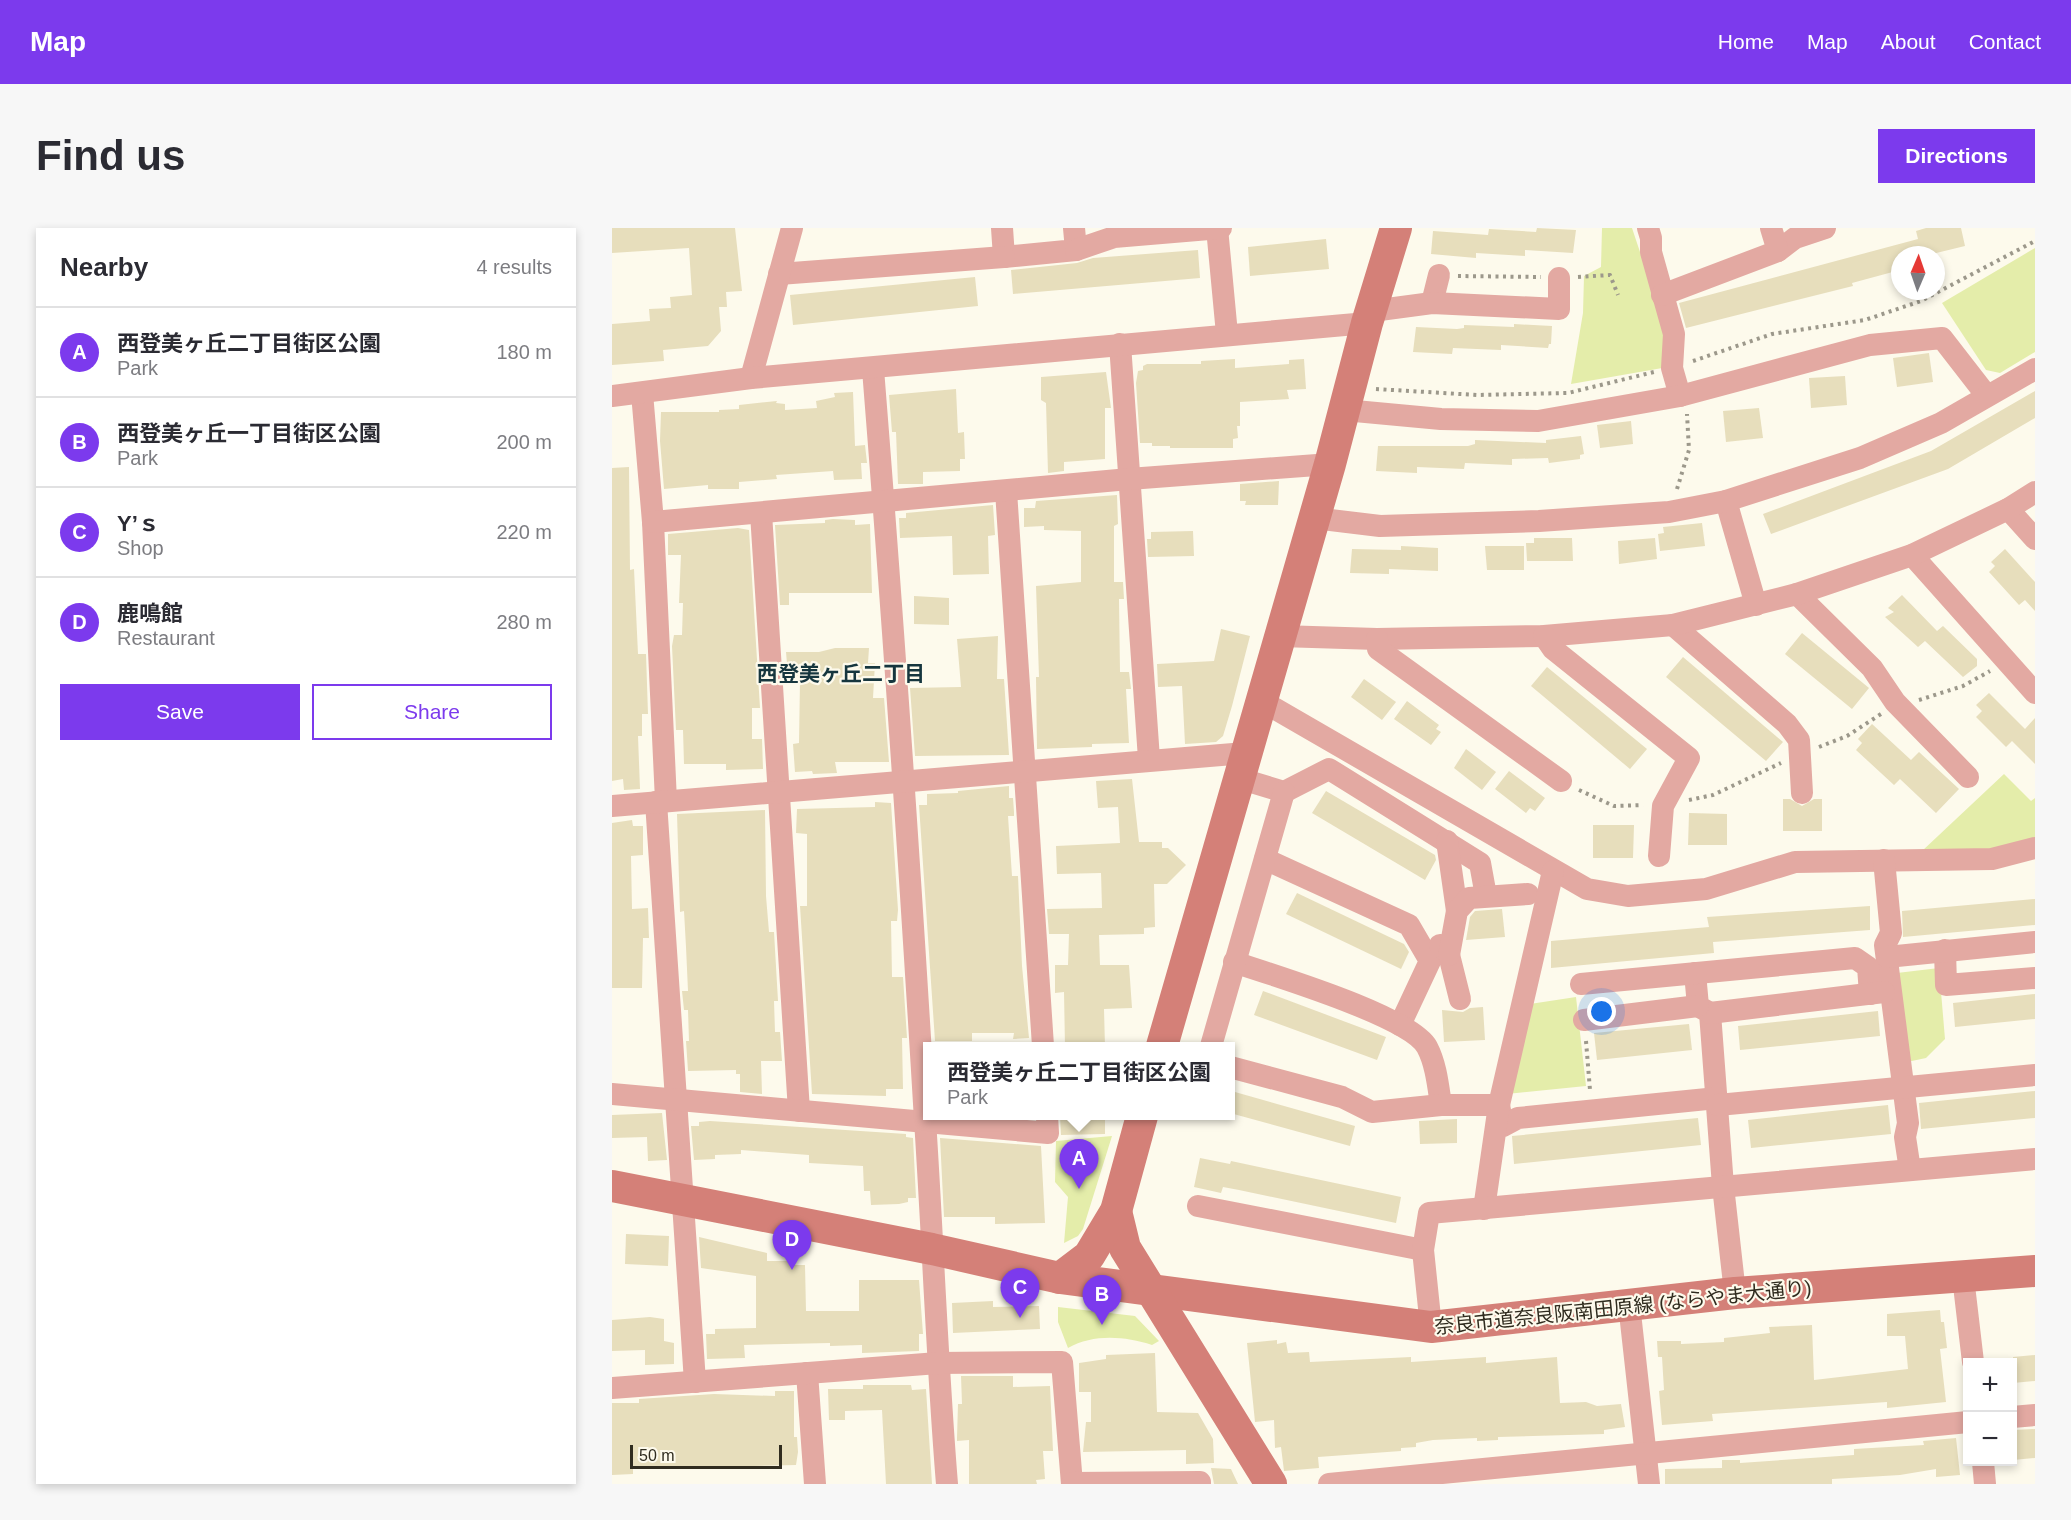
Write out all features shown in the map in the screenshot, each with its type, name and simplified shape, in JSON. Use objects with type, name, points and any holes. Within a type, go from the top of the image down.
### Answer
[{"type":"street","points":[[751,378],[792,228]]},
{"type":"street","points":[[1002,228],[1004,256]]},
{"type":"street","points":[[779,274],[1004,256],[1075,239],[1218,228],[1227,334]]},
{"type":"street","points":[[1163,1042],[1260,700],[1330,464],[1354,399],[1370,317],[1396,228]]},
{"type":"street","points":[[1648,228],[1662,295],[1674,334],[1672,368],[1680,396]]},
{"type":"street","points":[[1771,228],[1778,251]]},
{"type":"street","points":[[1662,295],[1778,251],[1795,238],[1825,228]]},
{"type":"street","points":[[1432,303],[1439,275]]},
{"type":"street","points":[[612,396],[751,378],[873,369],[1227,334],[1370,317],[1432,303],[1559,309],[1560,278]]},
{"type":"street","points":[[1354,399],[1441,419],[1538,421],[1680,396],[1870,345],[1942,338],[1987,396]]},
{"type":"street","points":[[1120,344],[1149,759]]},
{"type":"street","points":[[873,369],[923,1078]]},
{"type":"street","points":[[1314,518],[1380,526],[1539,521],[1669,512],[1726,501],[1860,458],[1941,423],[2035,369]]},
{"type":"street","points":[[642,393],[653,522],[661,802],[674,1100],[684,1200],[695,1382]]},
{"type":"street","points":[[653,522],[1129,479],[1330,464]]},
{"type":"street","points":[[1006,491],[1043,1042]]},
{"type":"street","points":[[1280,636],[1377,639],[1544,636],[1673,625],[1797,594],[1912,555],[2008,509],[2035,492]]},
{"type":"street","points":[[1726,501],[1756,605]]},
{"type":"street","points":[[2008,509],[2035,539]]},
{"type":"street","points":[[761,513],[799,1111]]},
{"type":"street","points":[[1912,555],[2035,693]]},
{"type":"street","points":[[1797,594],[1872,668],[1895,702],[1968,777]]},
{"type":"street","points":[[1673,625],[1787,724],[1799,740],[1803,793]]},
{"type":"street","points":[[1544,636],[1553,649],[1689,759],[1663,806],[1661,856]]},
{"type":"street","points":[[1377,639],[1378,649],[1561,782]]},
{"type":"street","points":[[1260,700],[1587,889],[1628,896],[1706,889],[1795,862],[1992,859],[2035,848]]},
{"type":"street","points":[[612,806],[1149,759],[1241,766],[1284,792]]},
{"type":"street","points":[[1212,1042],[1284,792],[1329,769],[1480,863],[1486,896]]},
{"type":"street","points":[[1415,993],[1459,989],[1449,955],[1457,911],[1447,841]]},
{"type":"street","points":[[1265,859],[1429,935],[1449,955]]},
{"type":"street","points":[[1881,993],[1886,951],[1891,933],[1884,860]]},
{"type":"street","points":[[1484,1209],[1499,1106],[1553,871]]},
{"type":"street","points":[[1457,911],[1469,898],[1528,894]]},
{"type":"street","points":[[1400,1025],[1430,961],[1409,925]]},
{"type":"street","points":[[1855,958],[1867,945],[1886,951],[1945,950],[2035,942]]},
{"type":"street","points":[[1945,950],[1946,985],[2035,978]]},
{"type":"street","points":[[1581,984],[1855,958],[1868,967],[1881,993],[1904,1086],[1908,1123],[1905,1137],[1910,1170]]},
{"type":"street","points":[[1234,962],[1369,1009],[1400,1025],[1426,1045],[1436,1073],[1441,1105]]},
{"type":"street","points":[[1695,973],[1704,1010],[1718,1102],[1723,1186],[1735,1293]]},
{"type":"street","points":[[1584,1020],[1881,993]]},
{"type":"street","points":[[1235,1068],[1342,1097],[1372,1112],[1441,1105],[1499,1106]]},
{"type":"street","points":[[1499,1106],[1503,1126],[1518,1118],[2035,1075]]},
{"type":"street","points":[[612,1094],[1048,1133],[1047,1120]]},
{"type":"street","points":[[1060,1278],[1089,1256],[1116,1211],[1141,1120]]},
{"type":"street","points":[[926,1122],[938,1364],[947,1484]]},
{"type":"street","points":[[1431,1327],[1423,1250],[1429,1213],[2035,1159]]},
{"type":"street","name":"奈良市道奈良阪南田原線 (ならやま大通り)","points":[[612,1186],[932,1249],[1060,1278],[1155,1293],[1431,1327],[1735,1293],[2035,1271]]},
{"type":"street","points":[[1116,1211],[1125,1248],[1155,1293],[1271,1484]]},
{"type":"street","points":[[1208,1213],[1423,1250]]},
{"type":"street","points":[[1963,1277],[1973,1358]]},
{"type":"street","points":[[1629,1304],[1649,1484]]},
{"type":"street","points":[[612,1388],[938,1364],[1062,1362],[1072,1483],[1200,1484]]},
{"type":"street","points":[[807,1373],[815,1484]]},
{"type":"street","points":[[2017,1417],[2035,1415]]},
{"type":"street","points":[[1329,1484],[1963,1422]]},
{"type":"street","points":[[1983,1466],[1985,1484]]},
{"type":"path","points":[[1354,399],[1568,393],[1672,368],[1772,334],[1865,320],[1921,301],[2035,241]]},
{"type":"path","points":[[1439,275],[1560,278],[1611,275],[1618,295]]},
{"type":"path","points":[[1669,512],[1689,450],[1686,412],[1680,396]]},
{"type":"path","points":[[1584,1020],[1592,1112]]},
{"type":"green space","points":[[1602,228],[1632,228],[1668,336],[1668,367],[1571,384],[1583,313],[1584,276],[1601,267]]},
{"type":"green space","points":[[2035,248],[2035,352],[2000,373],[1986,370],[1942,303]]},
{"type":"green space","points":[[2004,774],[2031,801],[2035,798],[2035,841],[1992,852],[1922,851]]},
{"type":"green space","points":[[1939,968],[1945,1039],[1926,1058],[1907,1062],[1897,973]]},
{"type":"green space","points":[[1576,997],[1586,1086],[1507,1094],[1530,1004]]},
{"type":"green space","points":[[1112,1136],[1083,1229],[1078,1236],[1064,1243],[1068,1197],[1055,1182],[1056,1141]]},
{"type":"green space","points":[[1058,1307],[1135,1316],[1159,1341],[1152,1345],[1109,1338],[1088,1340],[1068,1348],[1058,1322]]},
{"type":"building","points":[[612,228],[735,228],[742,291],[726,292],[727,307],[719,307],[721,331],[708,346],[663,350],[664,361],[612,365],[612,324],[650,321],[649,309],[671,308],[670,297],[692,295],[689,248],[612,253]]},
{"type":"building","points":[[1537,228],[1576,230],[1573,253],[1525,250],[1525,256],[1476,253],[1476,258],[1431,254],[1433,231],[1488,235],[1489,229],[1536,232]]},
{"type":"building","points":[[1926,228],[1961,228],[1965,246],[1945,251],[1945,246],[1892,246],[1918,239],[1916,231]]},
{"type":"building","points":[[1326,239],[1329,269],[1250,276],[1248,247]]},
{"type":"building","points":[[1891,246],[1891,272],[1852,283],[1853,286],[1686,328],[1679,303]]},
{"type":"building","points":[[1198,250],[1200,278],[1013,294],[1011,270],[1077,263],[1093,258]]},
{"type":"building","points":[[975,277],[978,306],[793,325],[790,295]]},
{"type":"building","points":[[1514,324],[1552,326],[1551,344],[1548,348],[1501,345],[1501,350],[1453,348],[1452,354],[1413,352],[1416,327],[1457,329],[1464,328],[1464,325],[1514,327]]},
{"type":"building","points":[[1929,353],[1933,382],[1897,387],[1893,358]]},
{"type":"building","points":[[1235,359],[1235,368],[1289,364],[1289,360],[1304,359],[1306,389],[1287,390],[1289,399],[1240,402],[1240,426],[1237,426],[1238,438],[1233,439],[1233,448],[1170,448],[1170,446],[1152,446],[1152,443],[1140,443],[1136,383],[1138,371],[1143,370],[1143,366],[1147,364],[1201,364],[1201,361]]},
{"type":"building","points":[[1106,372],[1111,408],[1105,408],[1105,459],[1064,462],[1064,471],[1048,473],[1046,403],[1041,400],[1041,377]]},
{"type":"building","points":[[1845,376],[1847,405],[1811,408],[1809,378]]},
{"type":"building","points":[[956,389],[958,433],[964,432],[965,459],[960,459],[960,471],[923,472],[923,484],[898,484],[896,432],[892,432],[889,395]]},
{"type":"building","points":[[2035,391],[2035,418],[1948,469],[1771,534],[1763,514],[1931,451]]},
{"type":"building","points":[[853,392],[855,446],[865,445],[867,463],[861,463],[862,479],[834,480],[833,471],[776,475],[777,479],[739,482],[739,489],[708,489],[708,485],[664,489],[660,441],[661,412],[719,412],[719,410],[739,409],[739,405],[777,401],[776,403],[785,404],[785,410],[817,408],[816,401],[835,397],[834,393]]},
{"type":"building","points":[[1759,408],[1763,438],[1726,442],[1723,411]]},
{"type":"building","points":[[1631,421],[1633,444],[1600,448],[1597,425]]},
{"type":"building","points":[[1581,436],[1584,454],[1580,455],[1580,459],[1549,463],[1548,458],[1512,459],[1512,465],[1465,463],[1464,469],[1417,467],[1417,473],[1376,471],[1378,446],[1468,446],[1475,444],[1475,440],[1546,443],[1546,440]]},
{"type":"building","points":[[629,467],[630,570],[634,569],[638,654],[646,654],[648,714],[642,714],[642,736],[638,736],[640,789],[624,790],[623,779],[612,781],[612,468]]},
{"type":"building","points":[[1279,481],[1278,505],[1245,505],[1246,501],[1240,501],[1240,484]]},
{"type":"building","points":[[1117,495],[1118,524],[1114,526],[1114,582],[1123,582],[1124,599],[1119,599],[1120,672],[1129,672],[1131,689],[1126,689],[1129,743],[1037,749],[1036,677],[1039,677],[1036,586],[1081,582],[1081,531],[1044,530],[1044,526],[1024,527],[1024,508],[1035,508],[1036,501]]},
{"type":"building","points":[[993,505],[995,535],[988,536],[989,574],[953,575],[952,536],[900,538],[899,518],[906,518],[906,513]]},
{"type":"building","points":[[825,520],[855,520],[855,525],[870,524],[872,593],[789,593],[789,605],[780,605],[775,525],[825,523]]},
{"type":"building","points":[[1702,523],[1705,546],[1660,551],[1658,534],[1664,533],[1663,527]]},
{"type":"building","points":[[738,528],[749,530],[760,708],[752,708],[752,739],[762,739],[763,769],[726,770],[726,764],[684,764],[683,730],[676,730],[672,646],[674,635],[682,635],[683,603],[679,603],[681,555],[668,555],[668,534]]},
{"type":"building","points":[[1193,531],[1194,556],[1148,557],[1147,539],[1151,539],[1151,532]]},
{"type":"building","points":[[1534,538],[1572,538],[1573,561],[1527,561],[1526,543],[1534,543]]},
{"type":"building","points":[[1655,538],[1657,559],[1619,564],[1618,541]]},
{"type":"building","points":[[1401,546],[1438,548],[1438,571],[1389,569],[1389,574],[1350,573],[1352,549],[1401,550]]},
{"type":"building","points":[[1485,546],[1524,546],[1524,570],[1487,570]]},
{"type":"building","points":[[2005,549],[2035,582],[2035,611],[2025,600],[2019,605],[1989,572],[1995,566],[1991,562]]},
{"type":"building","points":[[1902,595],[1937,631],[1943,626],[1977,659],[1977,666],[1963,677],[1925,641],[1918,647],[1885,617],[1894,612],[1888,608]]},
{"type":"building","points":[[914,596],[949,598],[949,625],[914,624]]},
{"type":"building","points":[[1221,629],[1250,636],[1223,736],[1216,742],[1185,744],[1182,686],[1158,687],[1157,664],[1214,661]]},
{"type":"building","points":[[1802,633],[1869,688],[1852,709],[1785,654]]},
{"type":"building","points":[[998,636],[997,679],[1004,679],[1009,755],[915,756],[910,688],[961,687],[957,639]]},
{"type":"building","points":[[835,648],[869,648],[868,663],[875,663],[873,698],[884,698],[889,762],[835,762],[837,773],[795,772],[793,744],[799,743],[800,681],[799,676],[788,676],[786,652],[819,652]]},
{"type":"building","points":[[1683,657],[1783,742],[1766,761],[1666,677]]},
{"type":"building","points":[[1547,667],[1647,749],[1630,769],[1531,686]]},
{"type":"building","points":[[1364,679],[1396,702],[1382,720],[1351,697]]},
{"type":"building","points":[[1989,693],[2025,729],[2035,718],[2035,764],[2012,741],[2006,747],[1976,717],[1982,711],[1976,705]]},
{"type":"building","points":[[1407,701],[1439,725],[1436,729],[1441,732],[1431,745],[1394,719]]},
{"type":"building","points":[[1872,724],[1911,760],[1919,752],[1959,789],[1936,813],[1900,779],[1894,785],[1856,750],[1862,743],[1858,739]]},
{"type":"building","points":[[1466,749],[1496,772],[1482,790],[1454,768]]},
{"type":"building","points":[[1509,771],[1545,798],[1535,811],[1530,808],[1526,813],[1495,789]]},
{"type":"building","points":[[1132,779],[1139,842],[1162,842],[1162,848],[1168,848],[1186,865],[1167,884],[1154,884],[1155,927],[1144,928],[1144,934],[1099,935],[1100,965],[1129,965],[1132,1008],[1104,1009],[1105,1042],[1065,1042],[1064,992],[1055,993],[1055,965],[1068,965],[1069,934],[1049,934],[1047,909],[1102,908],[1101,873],[1057,874],[1056,846],[1120,843],[1118,807],[1098,808],[1096,781]]},
{"type":"building","points":[[1009,786],[1009,798],[1013,798],[1014,812],[1014,816],[1008,816],[1012,876],[1018,876],[1022,966],[1029,1038],[1013,1039],[1014,1033],[972,1033],[972,1041],[935,1041],[919,805],[927,805],[927,794],[958,793],[958,791]]},
{"type":"building","points":[[1326,791],[1435,855],[1436,860],[1425,880],[1312,813]]},
{"type":"building","points":[[1783,799],[1790,799],[1802,806],[1814,799],[1822,799],[1822,831],[1783,831]]},
{"type":"building","points":[[875,802],[891,803],[898,910],[897,921],[891,921],[892,977],[903,977],[907,1038],[902,1038],[903,1089],[886,1089],[886,1096],[812,1094],[800,906],[807,906],[807,834],[796,833],[797,809],[875,807]]},
{"type":"building","points":[[765,810],[766,896],[769,932],[774,932],[778,1001],[774,1001],[775,1032],[780,1032],[782,1061],[761,1061],[762,1094],[740,1092],[740,1074],[736,1074],[736,1070],[688,1071],[686,1041],[689,1041],[688,1010],[684,1010],[682,991],[688,991],[684,911],[680,912],[677,814]]},
{"type":"building","points":[[1689,813],[1727,814],[1727,845],[1688,845]]},
{"type":"building","points":[[632,820],[633,826],[643,826],[643,855],[631,856],[632,909],[648,908],[649,938],[643,938],[642,988],[612,988],[612,823]]},
{"type":"building","points":[[1593,825],[1634,825],[1633,858],[1593,858]]},
{"type":"building","points":[[1297,893],[1404,944],[1409,952],[1401,969],[1286,914]]},
{"type":"building","points":[[2035,899],[2035,925],[1903,937],[1902,911]]},
{"type":"building","points":[[1870,906],[1870,930],[1713,942],[1714,953],[1551,968],[1551,941],[1709,927],[1707,917]]},
{"type":"building","points":[[1502,909],[1505,937],[1466,940],[1470,917],[1475,911]]},
{"type":"building","points":[[1263,991],[1386,1037],[1377,1060],[1254,1015]]},
{"type":"building","points":[[2035,994],[2035,1019],[1955,1027],[1953,1003]]},
{"type":"building","points":[[1483,1007],[1485,1040],[1444,1042],[1442,1010],[1463,1012],[1470,1008]]},
{"type":"building","points":[[1878,1011],[1880,1036],[1740,1050],[1738,1026]]},
{"type":"building","points":[[1689,1024],[1692,1050],[1597,1060],[1594,1033]]},
{"type":"building","points":[[2035,1091],[2035,1118],[1921,1129],[1919,1103]]},
{"type":"building","points":[[1235,1092],[1355,1126],[1350,1146],[1235,1114]]},
{"type":"building","points":[[1888,1105],[1891,1134],[1751,1148],[1748,1120]]},
{"type":"building","points":[[662,1113],[667,1160],[648,1161],[647,1137],[612,1138],[612,1115]]},
{"type":"building","points":[[1698,1118],[1701,1145],[1514,1164],[1512,1136]]},
{"type":"building","points":[[1457,1119],[1457,1143],[1420,1144],[1419,1121]]},
{"type":"building","points":[[1060,1120],[1105,1120],[1105,1134],[1061,1135]]},
{"type":"building","points":[[699,1122],[906,1134],[906,1137],[913,1138],[916,1198],[908,1198],[908,1202],[899,1204],[871,1205],[870,1191],[864,1191],[863,1166],[809,1163],[809,1155],[741,1150],[741,1154],[715,1155],[715,1159],[694,1160],[691,1126],[699,1126]]},
{"type":"building","points":[[940,1138],[1041,1146],[1045,1223],[995,1224],[995,1217],[944,1217]]},
{"type":"building","points":[[1200,1158],[1230,1164],[1231,1161],[1401,1197],[1396,1223],[1223,1187],[1221,1193],[1194,1187]]},
{"type":"building","points":[[626,1234],[669,1236],[668,1266],[625,1264]]},
{"type":"building","points":[[699,1237],[767,1253],[767,1261],[791,1261],[791,1265],[805,1265],[806,1311],[859,1311],[859,1280],[919,1280],[923,1334],[919,1334],[919,1351],[862,1353],[862,1345],[830,1346],[830,1343],[744,1345],[745,1358],[707,1359],[706,1334],[715,1334],[715,1329],[756,1328],[756,1276],[701,1268]]},
{"type":"building","points":[[993,1301],[993,1307],[1039,1306],[1040,1329],[953,1333],[952,1303]]},
{"type":"building","points":[[1940,1310],[1947,1348],[1940,1349],[1946,1402],[1887,1408],[1887,1402],[1712,1414],[1713,1421],[1662,1425],[1659,1391],[1664,1390],[1662,1357],[1658,1357],[1657,1341],[1681,1341],[1681,1344],[1724,1342],[1724,1338],[1770,1333],[1769,1327],[1812,1325],[1814,1380],[1908,1369],[1905,1336],[1887,1336],[1887,1314]]},
{"type":"building","points":[[650,1317],[664,1319],[664,1341],[674,1343],[674,1364],[645,1365],[645,1350],[612,1351],[612,1320]]},
{"type":"building","points":[[1277,1340],[1277,1344],[1286,1342],[1288,1353],[1309,1352],[1310,1362],[1411,1357],[1411,1362],[1486,1357],[1486,1363],[1557,1357],[1560,1403],[1586,1402],[1597,1406],[1621,1404],[1625,1427],[1604,1430],[1604,1434],[1498,1437],[1498,1440],[1477,1441],[1477,1438],[1433,1440],[1416,1443],[1416,1447],[1401,1448],[1401,1451],[1318,1457],[1319,1468],[1284,1471],[1281,1447],[1275,1448],[1274,1420],[1255,1422],[1247,1343]]},
{"type":"building","points":[[1155,1353],[1157,1412],[1198,1413],[1213,1439],[1214,1463],[1186,1464],[1186,1450],[1083,1452],[1086,1422],[1091,1422],[1091,1392],[1079,1392],[1079,1363],[1106,1359],[1106,1355]]},
{"type":"building","points":[[2035,1355],[2035,1381],[2017,1383],[2017,1358],[2013,1357]]},
{"type":"building","points":[[961,1376],[1013,1376],[1013,1387],[1050,1386],[1053,1451],[1043,1451],[1045,1479],[1036,1480],[1037,1484],[969,1484],[969,1440],[957,1441],[958,1404],[962,1404]]},
{"type":"building","points":[[863,1385],[911,1385],[912,1390],[926,1389],[932,1484],[886,1484],[882,1410],[845,1411],[845,1420],[829,1420],[828,1389],[863,1389]]},
{"type":"building","points":[[775,1391],[794,1391],[794,1437],[797,1437],[798,1452],[796,1465],[633,1469],[633,1474],[612,1475],[612,1403],[639,1403],[639,1399],[714,1394],[775,1396]]},
{"type":"building","points":[[2035,1429],[2035,1458],[2017,1460],[2017,1430]]},
{"type":"building","points":[[1956,1438],[1960,1475],[1936,1477],[1936,1469],[1900,1475],[1832,1479],[1832,1484],[1665,1484],[1665,1469],[1722,1468],[1722,1460],[1740,1460],[1740,1463],[1854,1455],[1854,1449],[1924,1445],[1923,1441]]},
{"type":"building","points":[[1211,1468],[1231,1469],[1238,1484],[1214,1484]]},
{"type":"place","name":"西登美ヶ丘二丁目街区公園","points":[[1079,1189]]},
{"type":"place","name":"鹿鳴館","points":[[792,1270]]},
{"type":"place","name":"Y’ｓ","points":[[1020,1318]]},
{"type":"place","name":"西登美ヶ丘一丁目街区公園","points":[[1102,1325]]},
{"type":"district","name":"西登美ヶ丘二丁目","points":[[841,674]]}]
